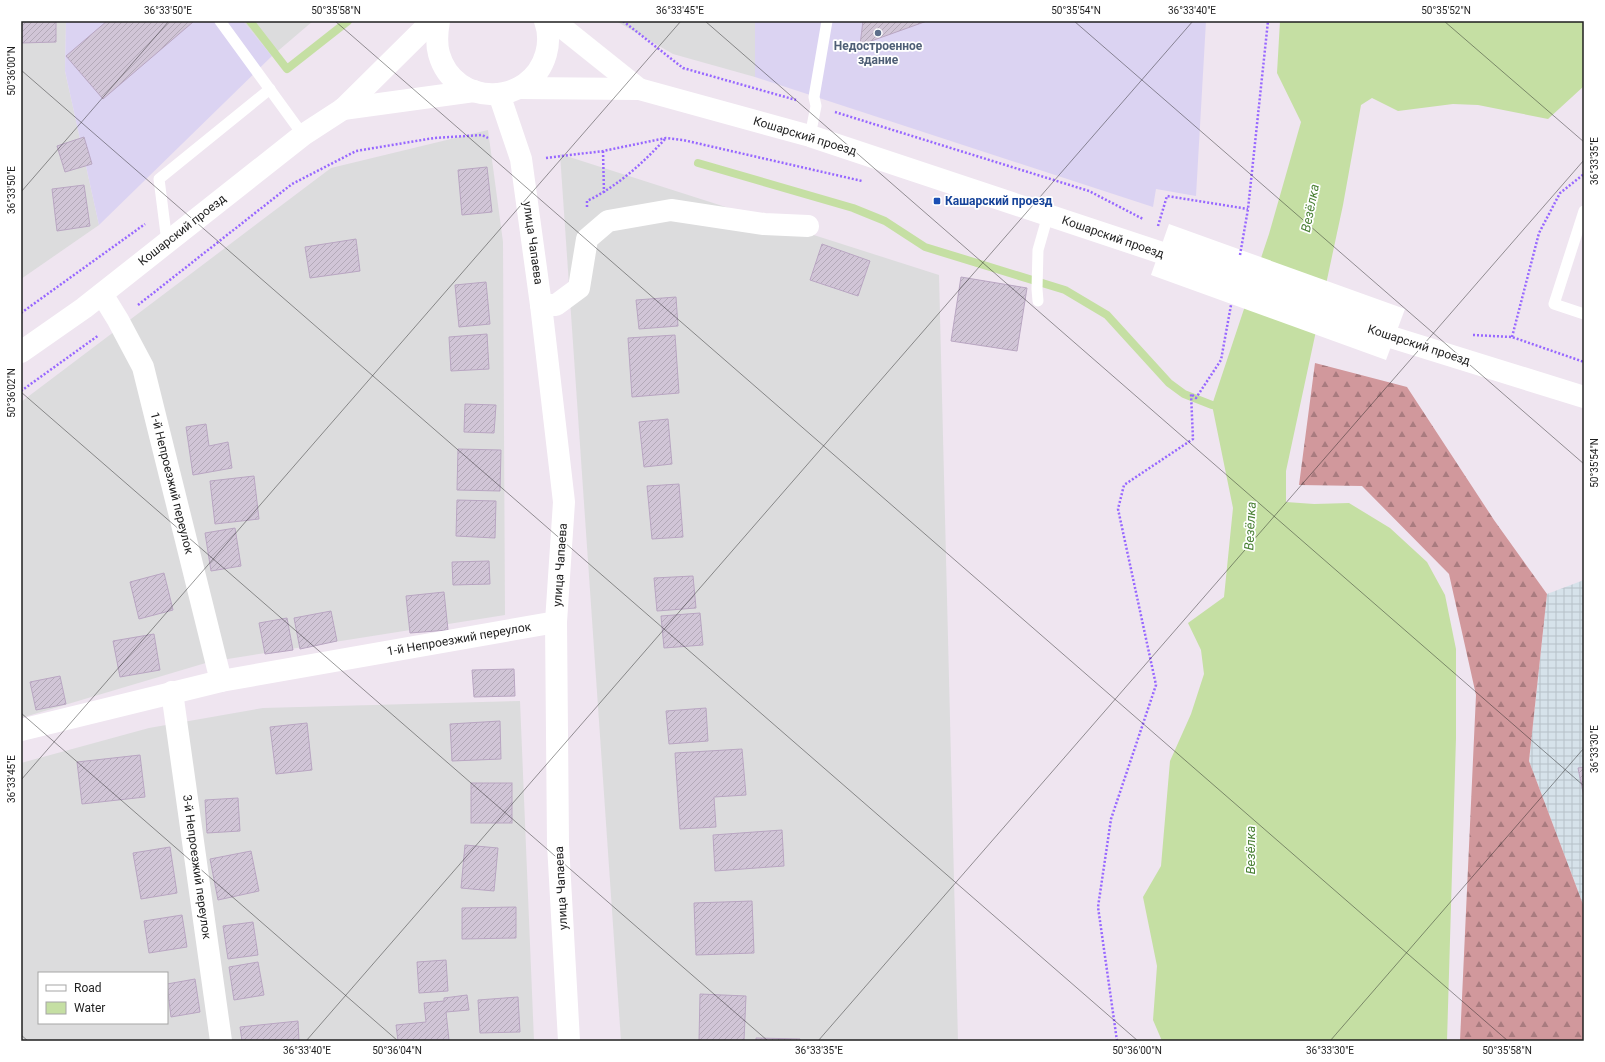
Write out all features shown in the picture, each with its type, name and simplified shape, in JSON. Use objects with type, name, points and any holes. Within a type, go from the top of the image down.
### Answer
[{"type":"street","name":"Кошарский проезд","points":[[21,352],[102,294],[303,135],[343,109],[432,21]]},
{"type":"street","points":[[439,21],[436,38],[439,55],[446,70],[458,83],[474,91],[486,94],[509,93],[519,88],[533,77],[544,62],[548,45],[547,27],[545,21]]},
{"type":"street","name":"Кошарский проезд","points":[[554,21],[639,89]]},
{"type":"street","name":"Кошарский проезд","points":[[519,88],[639,89],[810,136],[1159,252],[1394,338],[1584,397]]},
{"type":"street","name":"Кошарский проезд","points":[[343,109],[474,91]]},
{"type":"street","name":"улица Чапаева","points":[[499,94],[521,159],[541,305],[564,502],[556,622],[558,844],[569,1041]]},
{"type":"street","points":[[541,305],[556,304],[579,288],[587,239],[608,221],[672,210],[764,224],[808,226]]},
{"type":"street","name":"1-й Непроезжий переулок","points":[[102,294],[118,320],[143,367],[221,681]]},
{"type":"street","name":"1-й Непроезжий переулок","points":[[21,730],[221,681],[556,622]]},
{"type":"street","name":"3-й Непроезжий переулок","points":[[172,692],[221,1041]]},
{"type":"lane","points":[[220,21],[303,135]]},
{"type":"lane","points":[[810,136],[816,106],[814,97],[827,21]]},
{"type":"lane","points":[[167,242],[160,179],[270,89]]},
{"type":"lane","points":[[1584,211],[1554,304],[1584,314]]},
{"type":"lane","points":[[1038,301],[1038,250],[1048,215]]},
{"type":"path","points":[[622,21],[683,68],[816,106],[1090,191],[1145,220]]},
{"type":"path","points":[[1238,263],[1248,209],[1268,21]]},
{"type":"path","points":[[21,391],[118,320],[292,184],[356,151],[434,138],[482,135],[489,138]]},
{"type":"path","points":[[587,239],[587,201],[604,193],[644,162],[666,138]]},
{"type":"path","points":[[543,158],[603,151],[666,138],[683,140],[868,183]]},
{"type":"path","points":[[603,151],[604,193],[608,221]]},
{"type":"path","points":[[1512,337],[1539,233],[1560,193],[1584,174]]},
{"type":"path","points":[[1158,227],[1167,196],[1248,209]]},
{"type":"path","points":[[21,314],[163,211]]},
{"type":"path","points":[[1151,223],[1162,229]]},
{"type":"path","points":[[1117,1041],[1098,907],[1111,819],[1156,685],[1118,509],[1124,485],[1194,439],[1191,394],[1196,398],[1221,360],[1232,300]]},
{"type":"path","points":[[1471,335],[1512,337],[1584,362]]},
{"type":"shaded area","points":[[21,21],[66,21],[65,71],[99,225],[21,279]]},
{"type":"shaded area","points":[[66,21],[243,21],[272,56],[99,225],[65,71]]},
{"type":"shaded area","points":[[243,21],[313,21],[272,56]]},
{"type":"shaded area","points":[[616,21],[755,21],[755,77],[673,54]]},
{"type":"shaded area","points":[[755,21],[1206,21],[1196,196],[1156,189],[1153,207],[755,77]]},
{"type":"shaded area","points":[[488,130],[503,242],[505,615],[209,662],[21,718],[21,402],[331,168]]},
{"type":"shaded area","points":[[560,154],[939,275],[958,1041],[621,1041]]},
{"type":"shaded area","points":[[1584,580],[1584,907],[1529,761],[1547,594]]},
{"type":"shaded area","points":[[520,701],[534,1041],[21,1041],[21,763],[149,728],[263,708]]},
{"type":"green space","points":[[1315,363],[1407,387],[1494,520],[1547,594],[1529,761],[1584,907],[1584,1041],[1460,1041],[1476,695],[1449,574],[1362,486],[1299,485]]},
{"type":"water","name":"Везёлка","points":[[1280,21],[1584,21],[1584,86],[1548,119],[1478,105],[1453,104],[1398,111],[1372,98],[1361,105],[1343,205],[1286,471],[1286,502],[1314,504],[1349,503],[1390,528],[1427,562],[1445,595],[1456,649],[1456,738],[1447,1041],[1162,1041],[1153,1020],[1157,966],[1143,897],[1161,866],[1170,761],[1191,714],[1204,674],[1201,650],[1188,623],[1224,597],[1233,508],[1212,405],[1269,234],[1301,122],[1277,73]]},
{"type":"pier","points":[[1169,224],[1405,309],[1386,360],[1151,275]]},
{"type":"building","points":[[21,21],[56,21],[56,42],[21,43]]},
{"type":"building","points":[[107,21],[193,22],[103,99],[66,56]]},
{"type":"building","name":"Недостроенное здание","points":[[863,21],[927,21],[860,45]]},
{"type":"building","points":[[84,137],[92,164],[65,172],[57,146]]},
{"type":"building","points":[[487,167],[492,212],[462,215],[458,170]]},
{"type":"building","points":[[84,185],[90,226],[57,231],[52,189]]},
{"type":"building","points":[[356,239],[360,271],[310,278],[305,247]]},
{"type":"building","points":[[822,244],[870,261],[858,296],[810,280]]},
{"type":"building","points":[[961,277],[1027,288],[1017,351],[951,341]]},
{"type":"building","points":[[486,282],[490,324],[459,327],[455,285]]},
{"type":"building","points":[[676,297],[678,326],[639,329],[636,300]]},
{"type":"building","points":[[487,334],[489,369],[451,371],[449,337]]},
{"type":"building","points":[[675,335],[679,393],[632,397],[628,338]]},
{"type":"building","points":[[465,404],[496,405],[494,433],[464,432]]},
{"type":"building","points":[[668,419],[672,464],[644,467],[639,422]]},
{"type":"building","points":[[206,424],[209,446],[228,442],[232,468],[193,475],[186,427]]},
{"type":"building","points":[[458,449],[501,450],[500,491],[457,490]]},
{"type":"building","points":[[254,476],[259,519],[215,524],[210,481]]},
{"type":"building","points":[[679,484],[683,537],[652,539],[647,486]]},
{"type":"building","points":[[457,500],[496,501],[495,538],[456,536]]},
{"type":"building","points":[[235,528],[241,566],[211,571],[205,533]]},
{"type":"building","points":[[489,561],[490,584],[453,585],[452,562]]},
{"type":"building","points":[[164,573],[173,610],[139,619],[130,582]]},
{"type":"building","points":[[693,576],[696,608],[657,611],[654,578]]},
{"type":"building","points":[[444,592],[448,630],[410,633],[406,596]]},
{"type":"building","points":[[331,611],[337,641],[300,649],[294,618]]},
{"type":"building","points":[[700,613],[703,645],[664,648],[661,616]]},
{"type":"building","points":[[287,618],[293,650],[265,654],[259,623]]},
{"type":"building","points":[[154,634],[160,670],[120,677],[113,641]]},
{"type":"building","points":[[514,669],[515,696],[474,697],[472,670]]},
{"type":"building","points":[[60,676],[66,704],[36,710],[30,682]]},
{"type":"building","points":[[706,708],[708,741],[669,744],[666,711]]},
{"type":"building","points":[[500,721],[501,759],[452,761],[450,724]]},
{"type":"building","points":[[307,723],[312,770],[276,774],[270,727]]},
{"type":"building","points":[[742,749],[746,795],[714,797],[716,827],[680,829],[675,753]]},
{"type":"building","points":[[140,755],[145,797],[82,804],[77,762]]},
{"type":"building","points":[[1584,767],[1584,797],[1578,768]]},
{"type":"building","points":[[471,783],[512,783],[512,823],[471,823]]},
{"type":"building","points":[[238,798],[240,831],[207,833],[205,800]]},
{"type":"building","points":[[782,830],[784,866],[715,871],[713,835]]},
{"type":"building","points":[[465,845],[498,848],[494,891],[461,888]]},
{"type":"building","points":[[170,847],[177,893],[141,899],[133,853]]},
{"type":"building","points":[[251,851],[259,891],[218,900],[210,859]]},
{"type":"building","points":[[752,901],[754,953],[696,955],[694,903]]},
{"type":"building","points":[[516,907],[516,938],[462,939],[462,908]]},
{"type":"building","points":[[182,915],[187,947],[149,953],[144,921]]},
{"type":"building","points":[[253,922],[258,955],[228,959],[223,926]]},
{"type":"building","points":[[446,960],[448,991],[419,993],[417,962]]},
{"type":"building","points":[[258,962],[264,995],[234,1000],[229,967]]},
{"type":"building","points":[[195,979],[200,1012],[171,1017],[168,984]]},
{"type":"building","points":[[700,994],[746,996],[744,1041],[699,1041]]},
{"type":"building","points":[[467,995],[469,1010],[446,1012],[449,1040],[398,1041],[396,1025],[426,1022],[424,1003],[444,1001],[444,998]]},
{"type":"building","points":[[518,997],[520,1032],[480,1033],[478,1000]]},
{"type":"building","points":[[298,1021],[299,1041],[242,1041],[240,1027]]},
{"type":"building","points":[[756,1038],[800,1039],[800,1041],[756,1041]]},
{"type":"waterway","points":[[250,21],[287,69],[348,21]]},
{"type":"waterway","points":[[698,163],[853,208],[885,221],[925,247],[1065,290],[1107,315],[1169,383],[1184,394],[1212,405]]},
{"type":"place","name":"Недостроенное здание","points":[[878,33]]},
{"type":"place","name":"Кашарский проезд","points":[[937,201]]}]
